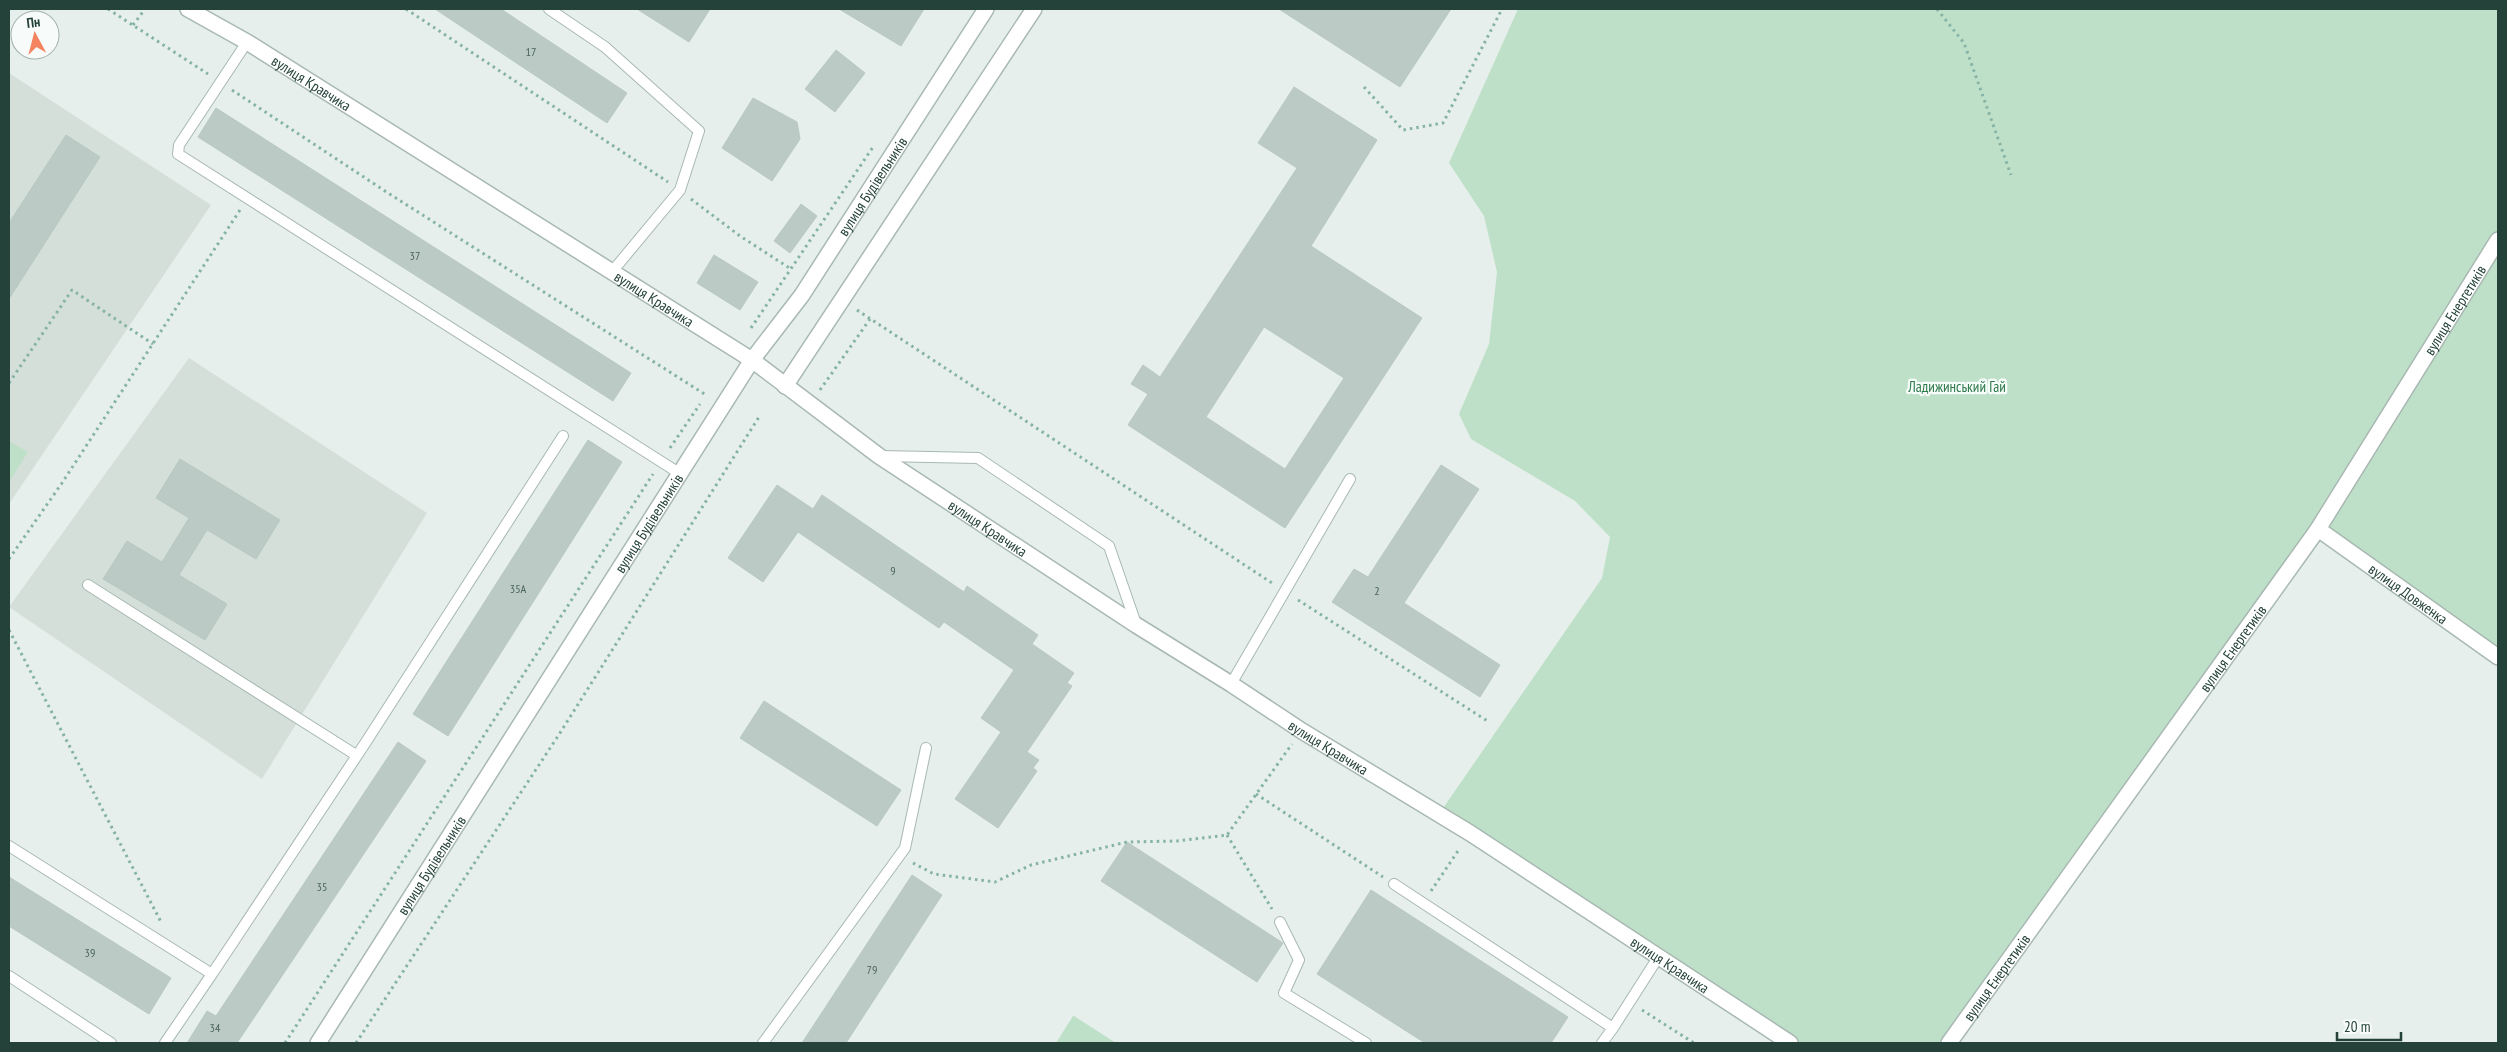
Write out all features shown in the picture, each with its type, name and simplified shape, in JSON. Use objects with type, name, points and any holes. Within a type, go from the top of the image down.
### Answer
[{"type":"street","name":"вулиця Кравчика","points":[[188,9],[247,42],[611,273],[752,360],[880,456],[1136,625],[1302,731],[1470,833],[1790,1043]]},
{"type":"street","name":"вулиця Будівельників","points":[[318,1043],[752,360],[802,295],[986,9]]},
{"type":"street","points":[[785,386],[1034,9]]},
{"type":"street","name":"вулиця Енергетиків","points":[[1949,1043],[2318,529],[2498,240]]},
{"type":"street","name":"вулиця Довженка","points":[[2318,529],[2498,657]]},
{"type":"lane","points":[[549,9],[605,47],[698,131],[680,190],[611,273]]},
{"type":"lane","points":[[247,42],[180,145],[178,154],[679,473]]},
{"type":"lane","points":[[165,1043],[356,755],[563,436]]},
{"type":"lane","points":[[880,456],[978,458],[1109,546],[1136,625]]},
{"type":"lane","points":[[1231,684],[1350,479]]},
{"type":"lane","points":[[88,585],[356,755]]},
{"type":"lane","points":[[763,1043],[905,848],[926,748]]},
{"type":"lane","points":[[9,846],[212,974]]},
{"type":"lane","points":[[1394,884],[1613,1028]]},
{"type":"lane","points":[[1280,922],[1299,960],[1284,994],[1366,1043]]},
{"type":"lane","points":[[1602,1043],[1659,956]]},
{"type":"lane","points":[[9,976],[111,1043]]},
{"type":"path","points":[[108,9],[388,193],[706,395]]},
{"type":"path","points":[[133,26],[145,9]]},
{"type":"path","points":[[406,9],[680,190],[740,236],[791,269]]},
{"type":"path","points":[[1364,87],[1403,130],[1443,123],[1502,9]]},
{"type":"path","points":[[1937,9],[1964,43],[2011,175]]},
{"type":"path","points":[[736,350],[874,146]]},
{"type":"path","points":[[9,559],[62,483],[247,199]]},
{"type":"path","points":[[9,383],[72,290],[153,344]]},
{"type":"path","points":[[857,310],[1284,591],[1489,722]]},
{"type":"path","points":[[818,392],[870,318]]},
{"type":"path","points":[[285,1043],[711,387]]},
{"type":"path","points":[[356,1043],[560,733],[759,417]]},
{"type":"path","points":[[9,630],[177,952]]},
{"type":"path","points":[[899,856],[934,874],[995,882],[1031,865],[1127,842],[1177,841],[1227,835],[1302,731]]},
{"type":"path","points":[[1256,794],[1394,884]]},
{"type":"path","points":[[1423,904],[1470,833]]},
{"type":"path","points":[[1227,835],[1280,922]]},
{"type":"path","points":[[1629,1002],[1694,1043]]},
{"type":"shaded area","points":[[9,73],[211,205],[9,504]]},
{"type":"shaded area","points":[[189,358],[427,513],[262,779],[9,607]]},
{"type":"green space","name":"Ладижинський Гай","points":[[1518,9],[2498,9],[2498,657],[2319,529],[1949,1043],[1790,1043],[1439,814],[1602,578],[1610,537],[1575,501],[1471,439],[1459,414],[1489,344],[1497,272],[1484,216],[1449,163]]},
{"type":"green space","points":[[9,441],[28,452],[9,482]]},
{"type":"green space","points":[[1074,1016],[1116,1043],[1056,1043]]},
{"type":"building","points":[[435,9],[501,9],[627,93],[607,123]]},
{"type":"building","points":[[637,9],[710,9],[689,42]]},
{"type":"building","points":[[839,9],[924,9],[901,46]]},
{"type":"building","points":[[1279,9],[1451,9],[1400,87]]},
{"type":"building","points":[[836,50],[865,73],[835,112],[805,89]]},
{"type":"building","points":[[1294,87],[1377,140],[1311,246],[1422,318],[1285,528],[1128,425],[1148,394],[1131,384],[1143,365],[1160,377],[1297,168],[1258,143]],"holes":[[[1264,327],[1344,378],[1285,469],[1206,417]]]},
{"type":"building","points":[[753,98],[797,122],[800,139],[772,181],[722,148]]},
{"type":"building","points":[[216,108],[631,373],[613,401],[198,137]]},
{"type":"building","points":[[66,135],[100,157],[9,299],[9,223]]},
{"type":"building","points":[[801,204],[817,216],[790,253],[774,241]]},
{"type":"building","points":[[714,255],[758,282],[740,310],[697,283]]},
{"type":"building","points":[[588,440],[622,462],[448,736],[413,714]]},
{"type":"building","points":[[180,459],[280,520],[256,559],[207,530],[179,575],[227,604],[205,640],[103,579],[127,541],[162,562],[189,518],[156,498]]},
{"type":"building","points":[[1441,465],[1479,489],[1404,603],[1500,665],[1480,697],[1332,602],[1354,569],[1368,577]]},
{"type":"building","points":[[777,485],[813,509],[822,495],[964,592],[967,586],[1038,635],[1032,644],[1074,673],[1067,683],[1072,686],[1027,752],[1039,760],[1033,768],[1037,771],[998,828],[955,799],[1001,732],[981,718],[1014,670],[944,622],[939,628],[798,532],[763,582],[728,558]]},
{"type":"building","points":[[764,701],[901,790],[877,826],[740,738]]},
{"type":"building","points":[[398,742],[426,761],[237,1043],[187,1043],[207,1011],[216,1016]]},
{"type":"building","points":[[1127,842],[1283,943],[1257,982],[1101,881]]},
{"type":"building","points":[[912,875],[942,895],[846,1043],[802,1043]]},
{"type":"building","points":[[9,877],[171,978],[149,1014],[9,926]]},
{"type":"building","points":[[1371,890],[1568,1017],[1551,1043],[1425,1043],[1317,974]]}]
